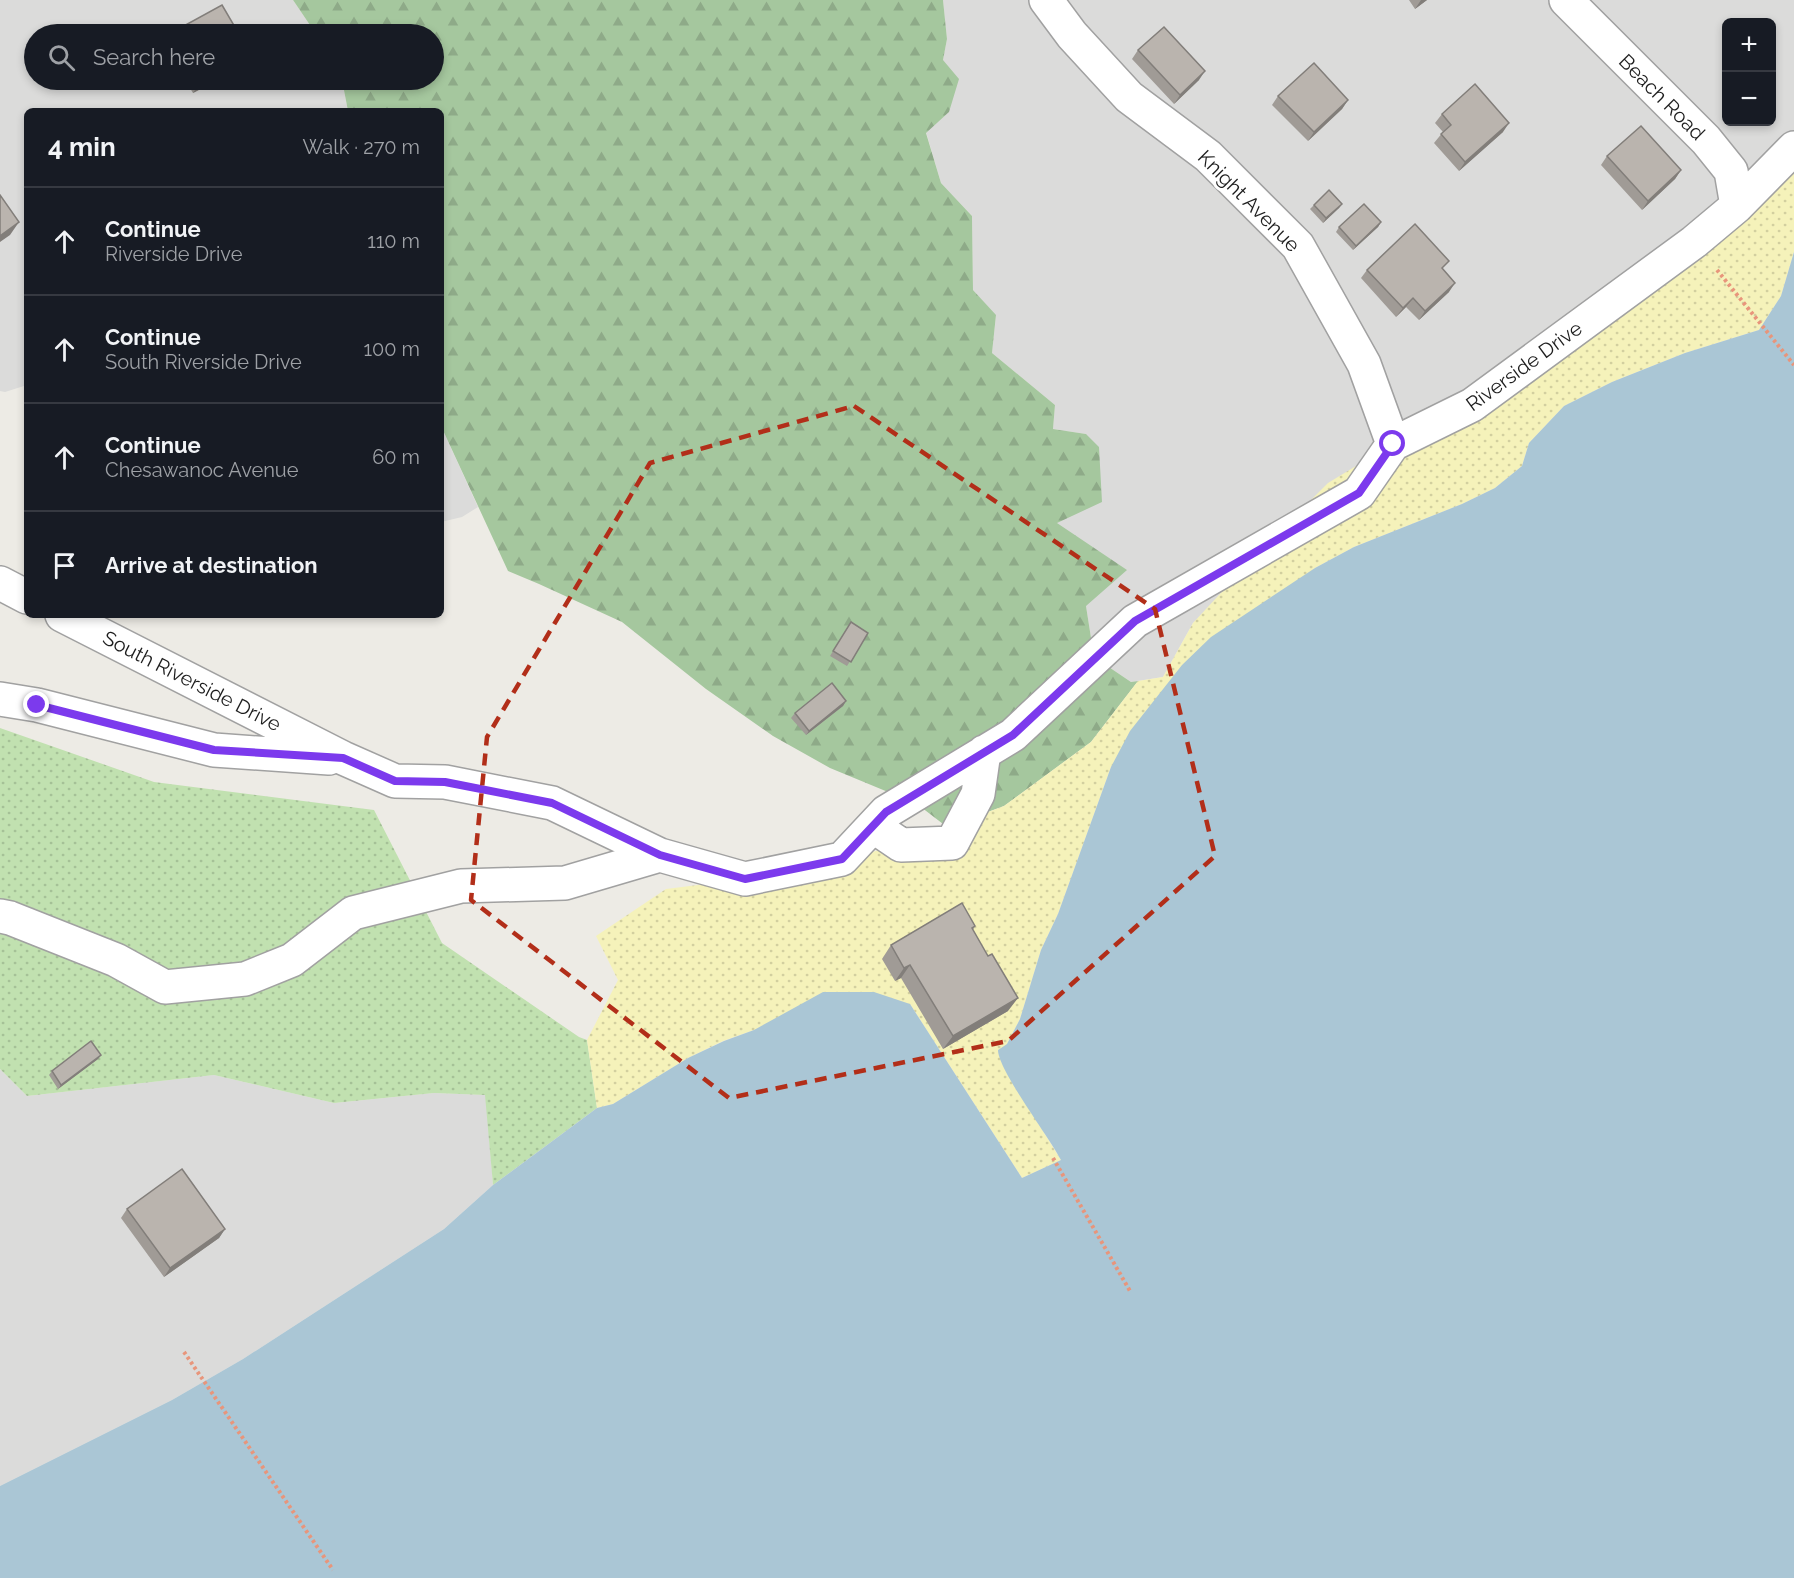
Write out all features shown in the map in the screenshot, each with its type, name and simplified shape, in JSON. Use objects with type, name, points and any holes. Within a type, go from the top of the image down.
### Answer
[{"type":"street","name":"Knight Avenue","points":[[1046,0],[1072,35],[1129,97],[1208,156],[1298,246],[1364,364],[1393,444]]},
{"type":"street","name":"Beach Road","points":[[1566,0],[1706,140],[1731,171],[1737,206]]},
{"type":"street","name":"Riverside Drive","points":[[880,819],[1013,735],[1135,621],[1359,493],[1393,444],[1472,405],[1694,242],[1737,206],[1794,148]]},
{"type":"street","points":[[0,583],[24,595]]},
{"type":"street","name":"South Riverside Drive","points":[[68,618],[343,758],[395,781],[445,782],[552,803],[660,855],[745,879],[842,859],[880,819]]},
{"type":"street","points":[[0,699],[37,705],[214,750],[343,758]]},
{"type":"street","points":[[880,819],[901,845],[952,843],[978,794],[984,752]]},
{"type":"street","points":[[0,916],[116,960],[165,987],[245,979],[292,960],[353,914],[461,886],[565,883],[660,855]]},
{"type":"path","points":[[1694,242],[1794,365]]},
{"type":"path","points":[[1053,1158],[1130,1291]]},
{"type":"path","points":[[184,1352],[333,1570]]},
{"type":"highlighted area","points":[[854,406],[1155,609],[1215,856],[1008,1041],[729,1098],[471,900],[487,737],[650,463]]},
{"type":"shaded area","points":[[0,0],[293,0],[309,24],[24,24],[24,90],[344,90],[347,108],[24,108],[24,386],[5,392],[0,391]]},
{"type":"shaded area","points":[[943,0],[1794,0],[1794,150],[1193,623],[1163,677],[1131,682],[1094,657],[1086,606],[1057,523],[1086,434],[1053,429],[1055,405],[992,353],[996,316],[973,290],[972,216],[941,183],[926,132],[949,112],[943,60],[947,39]]},
{"type":"shaded area","points":[[444,433],[478,507],[462,517],[444,521]]},
{"type":"shaded area","points":[[0,1069],[27,1096],[214,1075],[334,1103],[434,1093],[486,1095],[493,1185],[444,1229],[243,1359],[172,1400],[0,1486]]},
{"type":"green space","points":[[293,0],[943,0],[947,39],[943,60],[959,79],[949,112],[926,133],[941,183],[972,216],[973,290],[996,315],[992,353],[1055,405],[1053,429],[1086,434],[1099,447],[1102,502],[1057,523],[1127,570],[1086,606],[1094,657],[1131,682],[1138,681],[1091,742],[1004,806],[947,827],[917,804],[830,768],[773,736],[706,689],[622,622],[508,571],[444,432],[444,108],[347,108],[344,90],[444,90],[444,24],[309,24]]},
{"type":"green space","points":[[0,728],[154,782],[374,810],[442,943],[579,1037],[587,1040],[597,1108],[493,1185],[485,1095],[434,1093],[334,1103],[214,1075],[27,1096],[0,1069]]},
{"type":"sand","points":[[1794,150],[1794,252],[1781,296],[1759,330],[1685,353],[1612,382],[1564,406],[1529,443],[1522,466],[1495,488],[1462,504],[1354,547],[1315,568],[1111,767],[1058,914],[1041,950],[1020,1019],[1007,1044],[1007,1073],[1061,1160],[1022,1178],[910,1004],[754,1030],[723,1041],[688,1058],[613,1104],[597,1108],[587,1040],[618,980],[596,936],[666,889],[771,876],[901,845],[1004,806],[1091,742],[1138,681],[1163,677],[1193,623],[1256,555],[1328,483],[1501,378]]},
{"type":"water","points":[[1794,252],[1794,1578],[0,1578],[0,1486],[172,1400],[243,1359],[444,1229],[493,1185],[597,1108],[613,1104],[688,1058],[754,1030],[823,992],[874,992],[910,1004],[1022,1178],[1061,1160],[1006,1073],[998,1050],[1007,1044],[1020,1019],[1041,950],[1058,914],[1111,767],[1130,731],[1182,665],[1211,637],[1315,568],[1354,547],[1462,504],[1495,488],[1522,466],[1529,443],[1564,406],[1612,382],[1685,353],[1759,330],[1781,296]]},
{"type":"building","points":[[222,5],[233,24],[187,24]]},
{"type":"building","points":[[1164,27],[1205,71],[1180,95],[1138,50]]},
{"type":"building","points":[[1314,63],[1348,100],[1314,132],[1278,96]]},
{"type":"building","points":[[1475,84],[1509,123],[1465,162],[1441,134],[1451,125],[1442,114]]},
{"type":"building","points":[[1641,126],[1681,170],[1648,201],[1607,156]]},
{"type":"building","points":[[1329,190],[1342,204],[1326,218],[1314,205]]},
{"type":"building","points":[[0,195],[19,222],[0,236]]},
{"type":"building","points":[[1364,204],[1381,222],[1356,246],[1339,227]]},
{"type":"building","points":[[1415,224],[1449,261],[1442,268],[1455,283],[1425,311],[1413,298],[1403,308],[1367,270]]},
{"type":"building","points":[[851,622],[868,633],[851,662],[833,651]]},
{"type":"building","points":[[832,683],[846,701],[809,731],[795,713]]},
{"type":"building","points":[[962,903],[975,926],[972,928],[988,956],[992,954],[1018,998],[953,1036],[910,965],[904,968],[891,945]]},
{"type":"building","points":[[91,1041],[101,1055],[61,1085],[52,1071]]},
{"type":"building","points":[[182,1169],[225,1229],[170,1268],[127,1209]]},
{"type":"route","points":[[37,705],[214,750],[343,758],[395,781],[445,782],[552,803],[660,855],[745,879],[842,859],[886,812],[1013,735],[1135,621],[1359,493],[1393,444]]}]
